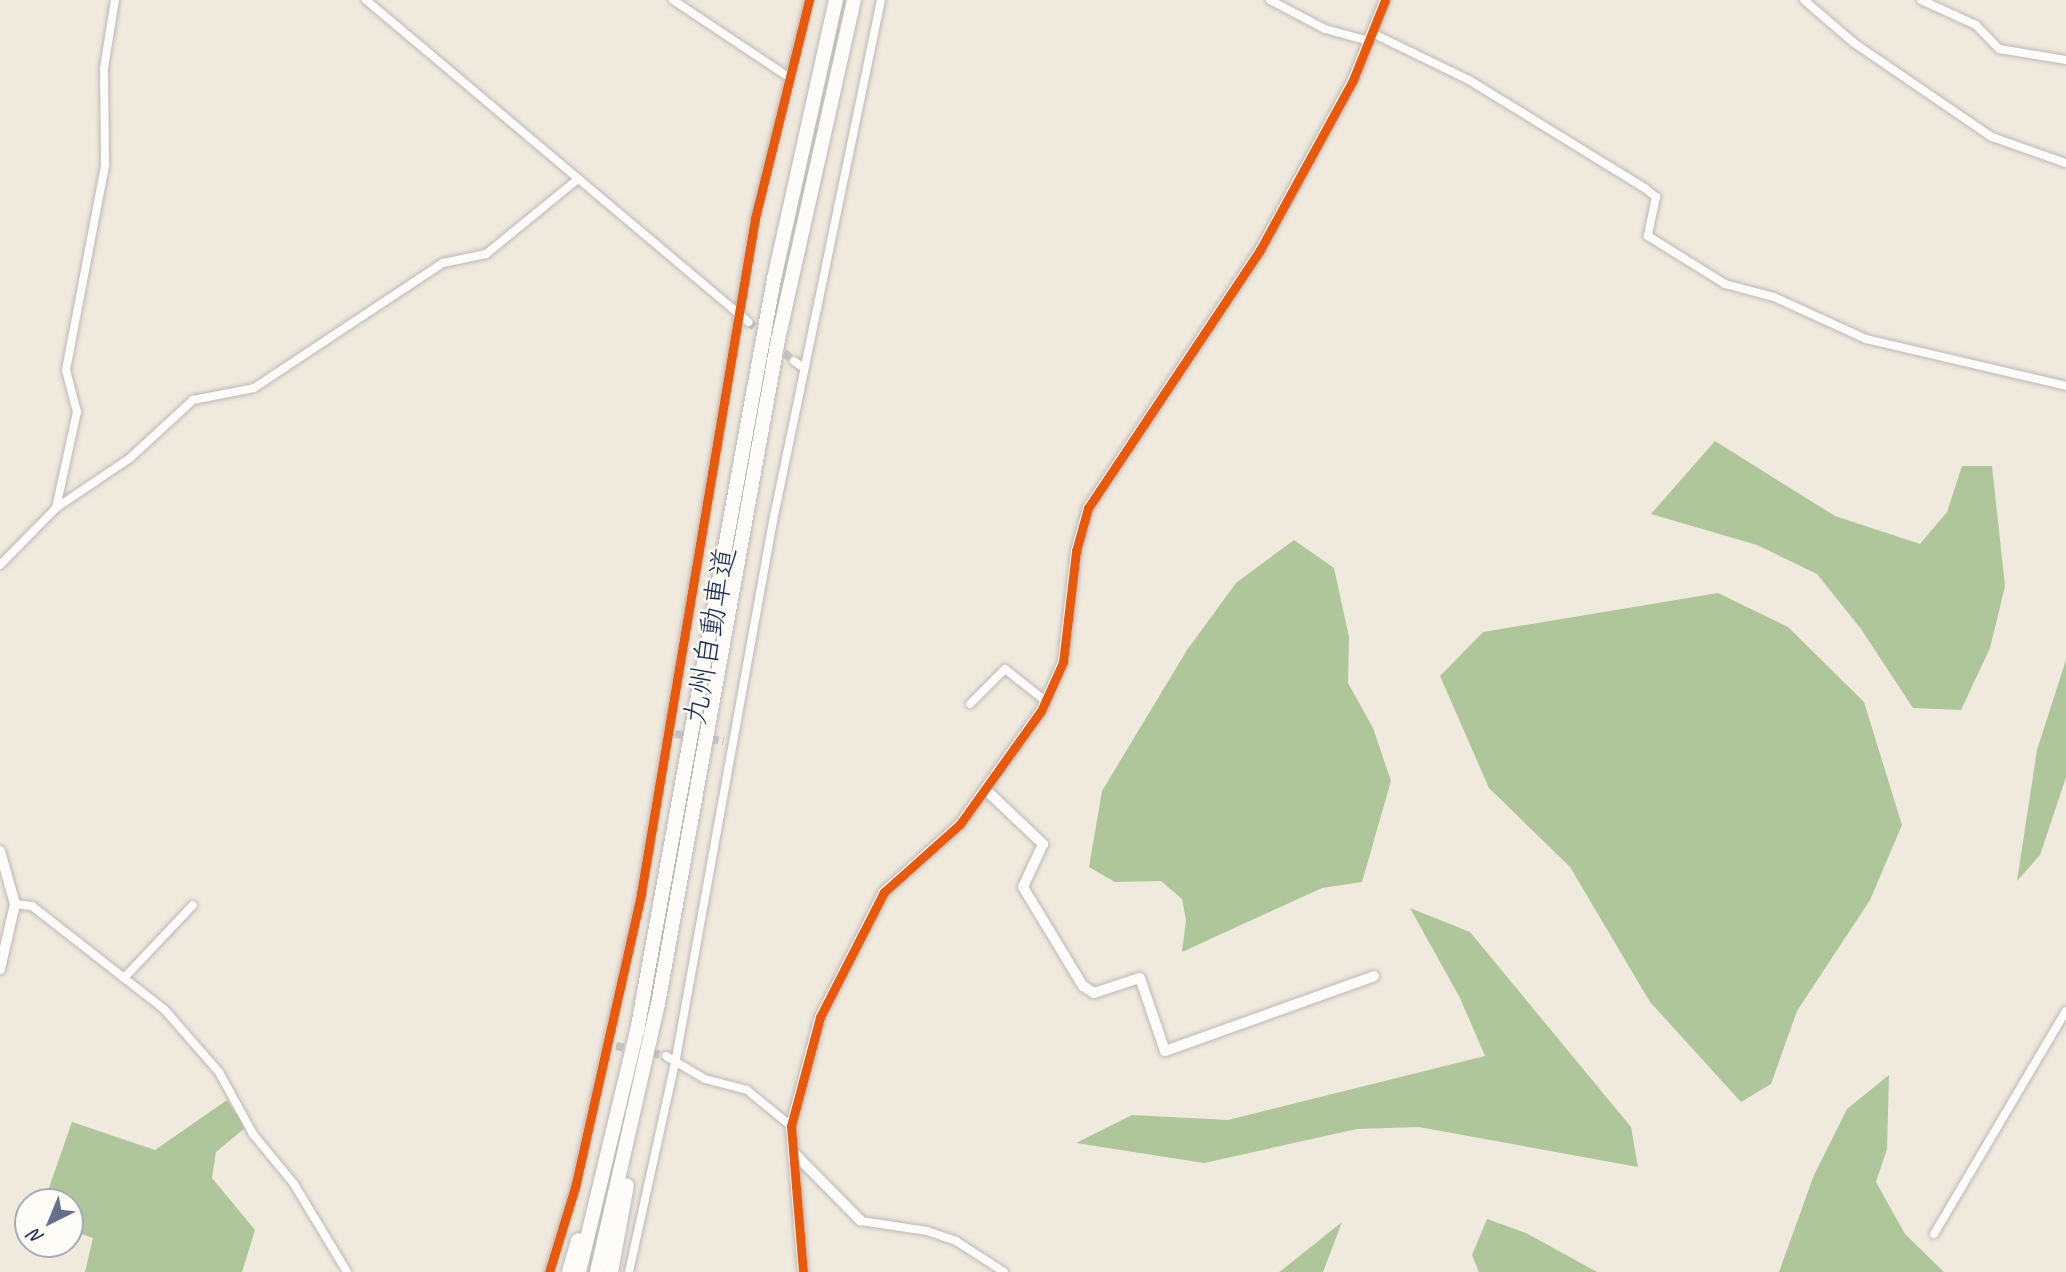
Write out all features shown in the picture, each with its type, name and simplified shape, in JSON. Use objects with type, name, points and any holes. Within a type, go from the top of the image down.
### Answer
[{"type":"highway","name":"九州自動車道","points":[[579,1272],[620,1110],[660,912],[774,279],[836,0]]},
{"type":"highway","name":"九州自動車道","points":[[597,1272],[658,1004],[778,340],[854,0]]},
{"type":"highway","points":[[611,1272],[658,1004]]},
{"type":"highway","points":[[569,1272],[620,1110]]},
{"type":"street","points":[[56,508],[77,412],[66,370],[105,165],[104,68],[115,0]]},
{"type":"street","points":[[366,0],[748,322]]},
{"type":"street","points":[[673,0],[787,76]]},
{"type":"street","points":[[549,1272],[575,1187],[611,1045],[672,733],[755,218],[787,76],[809,0]]},
{"type":"street","points":[[629,1272],[676,1058],[728,742],[881,0]]},
{"type":"street","points":[[1270,0],[1325,29],[1370,37],[1510,103],[1656,197],[1648,236],[1725,284],[1774,297],[1866,339],[2066,386]]},
{"type":"street","points":[[803,1272],[791,1126],[820,1017],[884,891],[960,824],[1047,702],[1063,662],[1076,551],[1088,508],[1260,250],[1353,80],[1385,0]]},
{"type":"street","points":[[1804,0],[1854,43],[1992,137],[2066,163]]},
{"type":"street","points":[[1921,0],[1976,26],[1999,49],[2066,60]]},
{"type":"street","points":[[0,565],[56,508],[130,458],[193,400],[254,388],[443,263],[486,254],[578,179]]},
{"type":"street","points":[[794,361],[804,368]]},
{"type":"street","points":[[970,704],[1005,668],[1047,702]]},
{"type":"street","points":[[986,790],[1043,844],[1023,887],[1083,986],[1094,993],[1140,978],[1165,1051],[1374,976]]},
{"type":"street","points":[[0,851],[15,904],[0,969]]},
{"type":"street","points":[[15,904],[32,906],[164,1009],[219,1072],[253,1134],[293,1184],[347,1272]]},
{"type":"street","points":[[124,978],[193,905]]},
{"type":"street","points":[[1934,1234],[2066,1011]]},
{"type":"street","points":[[666,1056],[676,1058],[705,1079],[747,1090],[791,1126]]},
{"type":"street","points":[[793,1152],[861,1221],[927,1231],[956,1241],[1004,1272]]},
{"type":"green space","points":[[1715,441],[1835,516],[1920,544],[1947,512],[1962,466],[1992,466],[2005,586],[1990,648],[1961,710],[1913,708],[1861,629],[1817,574],[1757,545],[1651,514]]},
{"type":"green space","points":[[1294,540],[1334,568],[1349,637],[1348,683],[1373,728],[1391,781],[1362,882],[1322,888],[1182,952],[1186,920],[1182,899],[1161,881],[1115,882],[1089,867],[1102,791],[1187,650],[1236,583]]},
{"type":"green space","points":[[1718,593],[1788,627],[1864,702],[1902,825],[1870,900],[1797,1011],[1771,1084],[1741,1102],[1650,1002],[1570,867],[1489,788],[1440,676],[1483,632]]},
{"type":"green space","points":[[2066,660],[2066,777],[2040,855],[2017,881],[2037,750]]},
{"type":"green space","points":[[1410,908],[1470,932],[1631,1127],[1638,1167],[1419,1127],[1357,1129],[1204,1163],[1076,1143],[1132,1115],[1228,1120],[1485,1056],[1460,998]]},
{"type":"green space","points":[[1889,1075],[1887,1149],[1876,1182],[1905,1234],[1944,1272],[1779,1272],[1814,1175],[1847,1109]]},
{"type":"green space","points":[[227,1100],[246,1127],[216,1152],[212,1178],[255,1230],[242,1272],[85,1272],[93,1238],[84,1235],[84,1188],[49,1188],[72,1122],[155,1150]]},
{"type":"green space","points":[[1487,1219],[1526,1233],[1597,1272],[1479,1272],[1472,1255]]},
{"type":"green space","points":[[1342,1222],[1323,1272],[1279,1272],[1282,1270]]},
{"type":"tunnel","points":[[748,322],[765,336]]},
{"type":"tunnel","points":[[775,345],[794,361]]},
{"type":"tunnel","points":[[675,734],[723,741]]},
{"type":"tunnel","points":[[616,1046],[666,1056]]},
{"type":"cycle path","points":[[549,1272],[575,1187],[641,893],[755,218],[809,0]]},
{"type":"cycle path","points":[[803,1272],[791,1126],[820,1017],[884,892],[960,824],[1041,711],[1063,662],[1076,551],[1088,508],[1260,250],[1353,80],[1385,0]]}]
